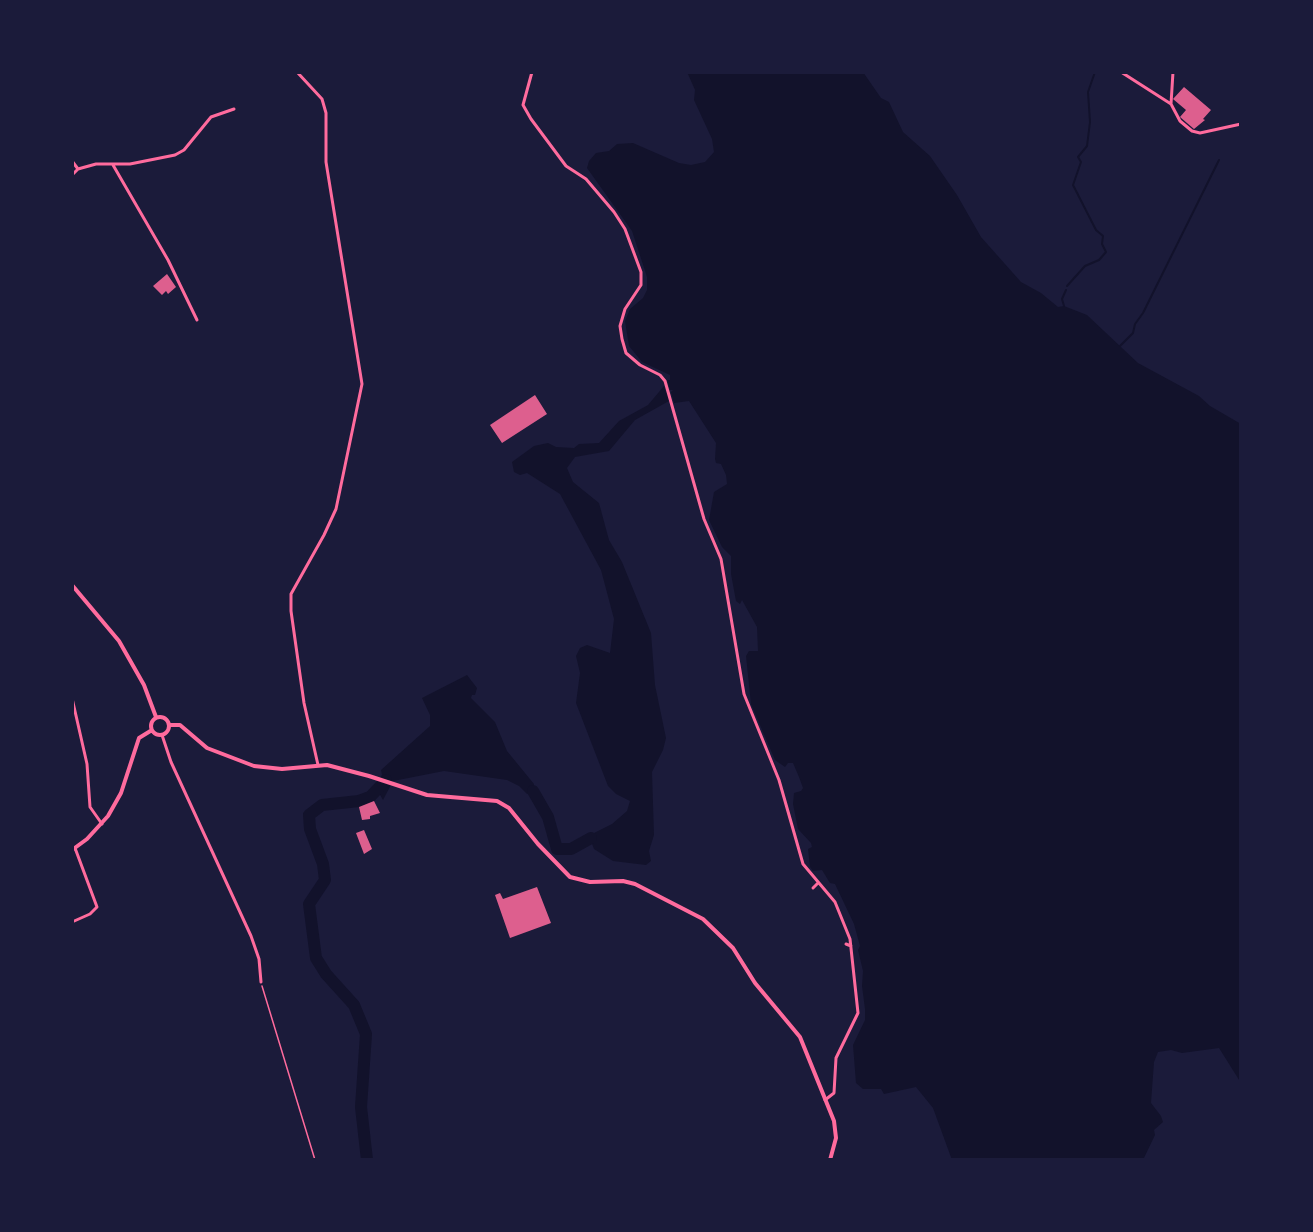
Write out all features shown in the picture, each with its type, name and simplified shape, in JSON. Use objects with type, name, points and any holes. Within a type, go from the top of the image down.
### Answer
[{"type":"main road","points":[[72,585],[123,648],[144,685],[156,717]]},
{"type":"main road","points":[[152,730],[162,735],[167,732],[169,725],[165,718],[156,717]]},
{"type":"main road","points":[[152,730],[151,724],[156,717]]},
{"type":"main road","points":[[169,725],[180,725],[207,748],[254,766],[282,769],[318,765],[336,767],[427,795],[487,799],[503,804],[570,877],[590,882],[623,881],[635,884],[689,910],[712,926],[734,948],[756,984],[800,1037],[836,1131],[835,1147],[830,1160]]},
{"type":"main road","points":[[74,849],[102,824],[121,793],[139,738],[152,730]]},
{"type":"street","points":[[297,72],[322,99],[326,112],[326,162],[362,384],[346,449],[336,509],[321,543],[291,594],[291,611],[304,703],[318,765]]},
{"type":"street","points":[[532,72],[523,105],[566,166],[586,179],[614,212],[625,229],[641,272],[641,285],[625,309],[620,326],[626,353],[665,381],[704,519],[723,567],[744,694],[779,780],[803,864],[831,897],[841,914],[851,946],[858,1013],[836,1058],[834,1094],[825,1100]]},
{"type":"street","points":[[1121,72],[1171,104]]},
{"type":"street","points":[[1173,72],[1171,104],[1180,122],[1192,131],[1200,133],[1241,124]]},
{"type":"street","points":[[72,176],[78,169],[101,163],[113,165],[162,160],[175,155],[184,150],[211,117],[234,110]]},
{"type":"street","points":[[72,160],[78,169]]},
{"type":"street","points":[[113,165],[168,260],[197,320]]},
{"type":"street","points":[[72,698],[87,764],[90,807],[102,824]]},
{"type":"street","points":[[162,735],[171,762],[251,936],[259,959],[261,982]]},
{"type":"street","points":[[72,922],[90,914],[97,907],[74,849]]},
{"type":"street","points":[[813,888],[818,883]]},
{"type":"street","points":[[846,944],[851,946]]},
{"type":"path","points":[[261,982],[315,1160]]},
{"type":"shaded area","points":[[687,72],[863,72],[881,98],[889,102],[903,132],[930,156],[957,195],[981,237],[1021,282],[1041,293],[1058,307],[1064,306],[1087,315],[1138,363],[1199,396],[1210,406],[1241,424],[1241,1083],[1219,1048],[1182,1053],[1171,1050],[1158,1052],[1154,1062],[1151,1103],[1163,1122],[1154,1130],[1155,1135],[1143,1160],[952,1160],[933,1108],[916,1087],[884,1094],[881,1089],[863,1089],[856,1083],[853,1045],[865,1020],[863,971],[858,950],[860,946],[854,924],[835,884],[830,883],[822,870],[813,871],[810,867],[808,849],[812,847],[811,843],[798,829],[793,804],[794,793],[803,788],[793,763],[788,763],[785,767],[775,760],[751,704],[746,656],[749,651],[758,651],[757,627],[742,600],[740,604],[736,601],[731,574],[731,556],[722,547],[709,520],[714,492],[727,484],[726,475],[721,464],[716,463],[716,443],[689,401],[674,403],[671,392],[673,390],[670,390],[667,380],[670,380],[670,375],[642,362],[629,346],[625,321],[630,309],[643,298],[647,290],[647,277],[632,231],[587,168],[589,161],[596,153],[609,151],[617,144],[633,143],[679,163],[691,165],[705,162],[714,152],[712,139],[694,100],[695,90]]},
{"type":"shaded area","points":[[664,386],[669,401],[635,420],[609,451],[575,457],[567,468],[573,482],[599,503],[609,540],[622,562],[651,633],[655,685],[666,738],[652,772],[654,835],[649,851],[651,861],[646,865],[613,861],[594,849],[590,835],[612,824],[627,811],[630,801],[616,794],[608,786],[576,703],[580,673],[576,656],[580,648],[587,645],[610,653],[614,619],[601,570],[560,494],[527,473],[520,475],[514,472],[512,462],[534,446],[548,443],[556,447],[574,448],[579,444],[599,443],[619,421],[648,405]]},
{"type":"shaded area","points":[[467,675],[477,688],[475,695],[471,698],[495,722],[507,751],[534,784],[533,791],[527,794],[519,786],[507,780],[444,771],[393,781],[383,800],[375,786],[382,775],[381,770],[430,726],[430,715],[422,698]]},
{"type":"building","points":[[1184,87],[1211,110],[1203,119],[1205,120],[1194,129],[1180,117],[1186,110],[1173,99]]},
{"type":"building","points":[[167,274],[176,287],[168,294],[166,291],[162,295],[153,286]]},
{"type":"building","points":[[535,395],[547,414],[502,443],[490,425]]},
{"type":"building","points":[[374,801],[380,813],[370,816],[370,819],[362,820],[359,807]]},
{"type":"building","points":[[364,830],[372,849],[364,854],[356,833]]},
{"type":"building","points":[[537,887],[551,923],[510,938],[495,895],[500,893],[503,899]]},
{"type":"waterway","points":[[1067,286],[1085,266],[1099,260],[1106,252],[1102,244],[1103,236],[1096,230],[1073,185],[1081,162],[1078,157],[1087,146],[1090,122],[1088,92],[1095,72]]},
{"type":"waterway","points":[[1120,346],[1133,333],[1135,324],[1143,313],[1219,160]]},
{"type":"waterway","points":[[1064,306],[1062,299],[1066,290]]},
{"type":"waterway","points":[[367,1160],[361,1107],[366,1034],[354,1005],[326,974],[316,958],[309,904],[325,880],[323,864],[310,829],[309,815],[322,805],[359,801],[370,797],[386,780]]},
{"type":"waterway","points":[[533,791],[548,817],[557,849],[571,849],[591,838]]}]
